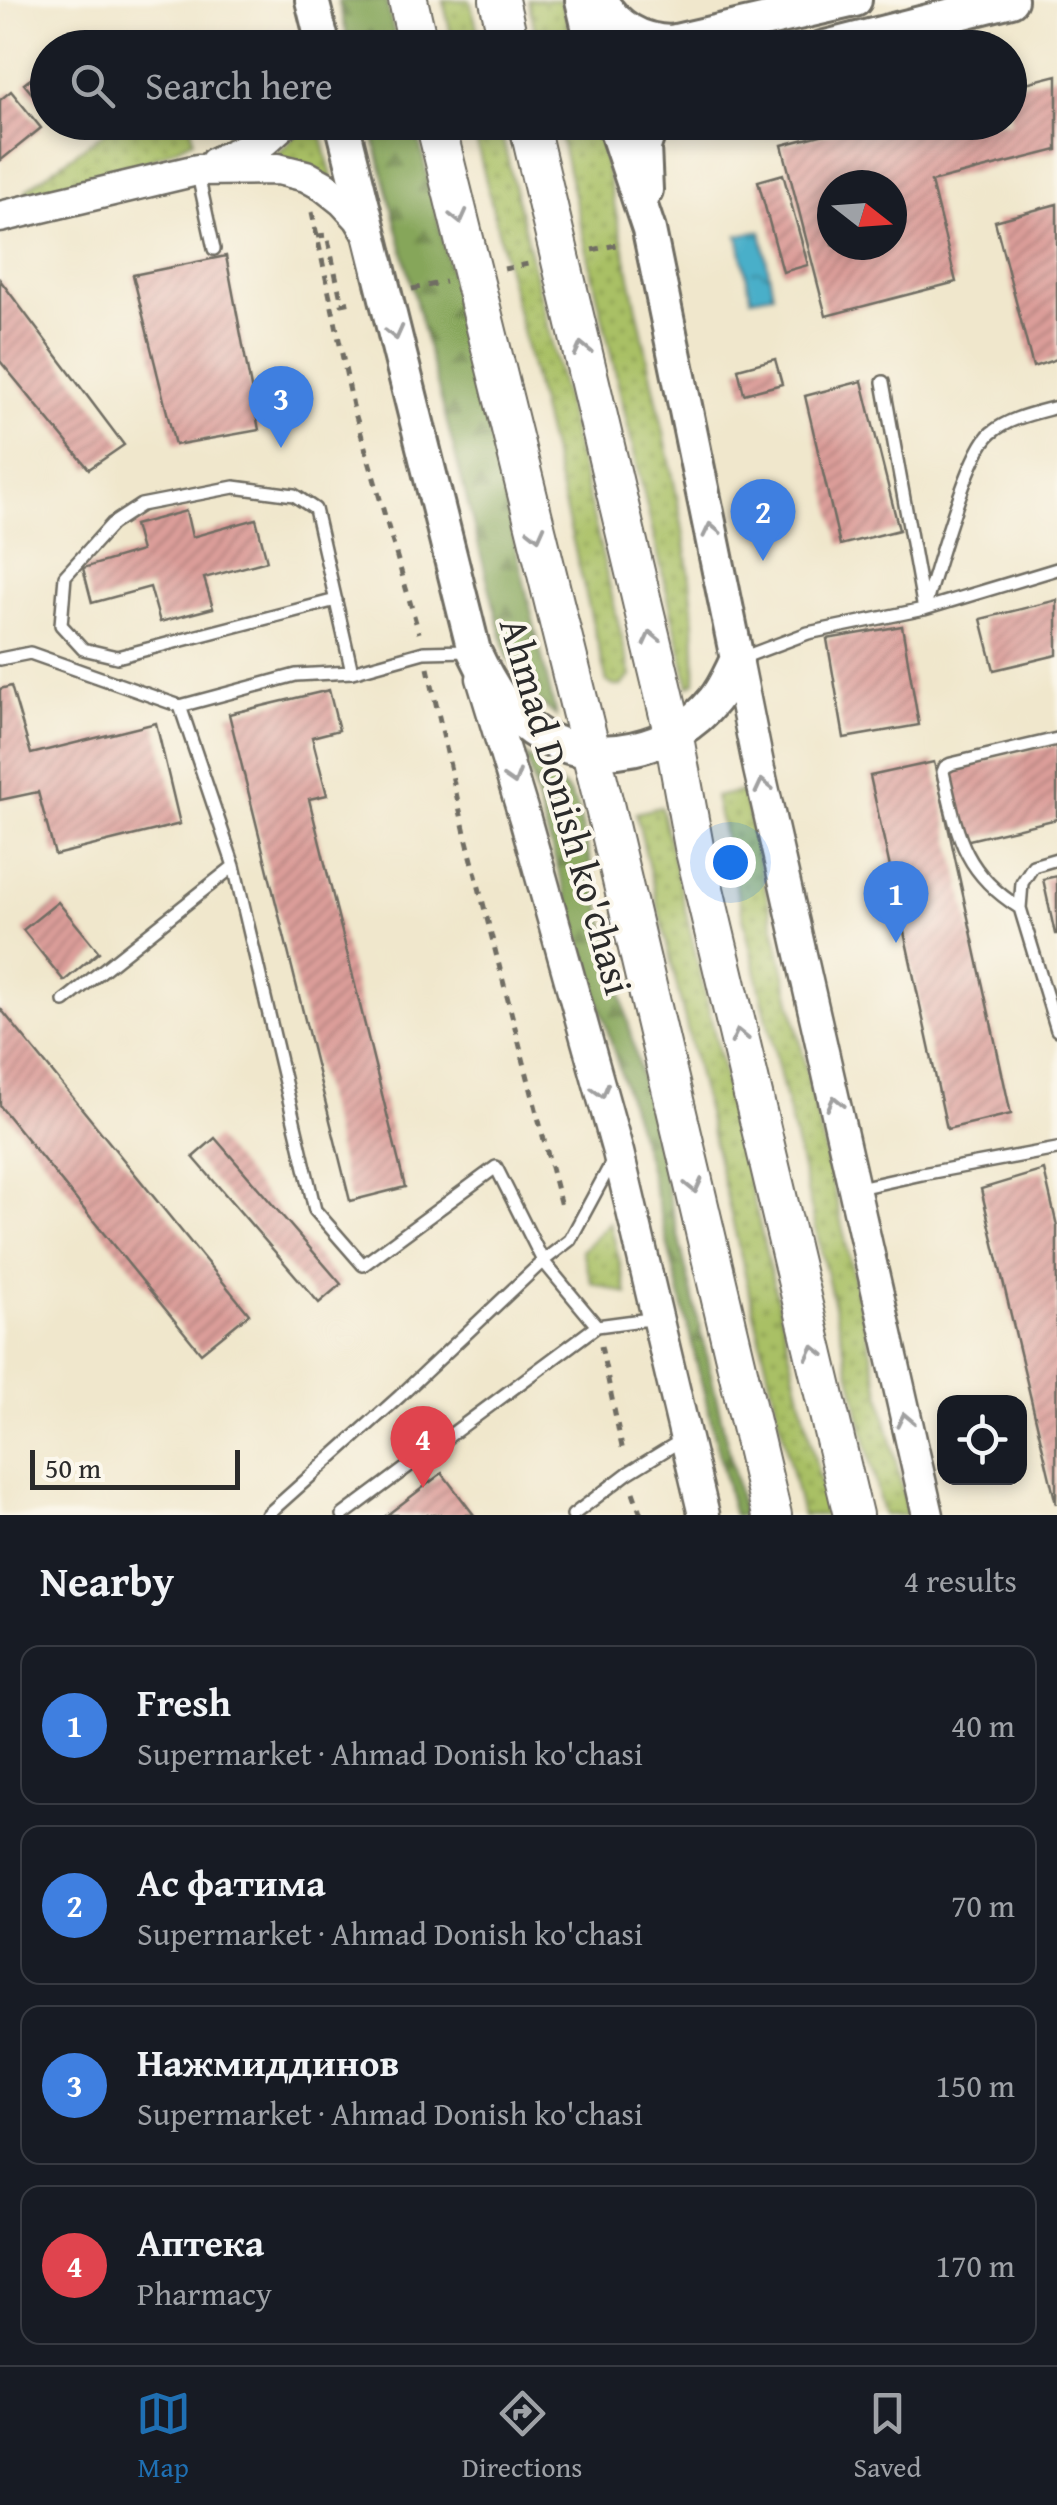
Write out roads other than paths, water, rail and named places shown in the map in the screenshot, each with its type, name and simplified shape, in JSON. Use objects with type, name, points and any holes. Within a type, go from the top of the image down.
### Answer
[{"type":"main road","points":[[408,0],[414,30]]},
{"type":"main road","points":[[499,0],[506,30]]},
{"type":"main road","points":[[582,0],[589,30]]},
{"type":"main road","points":[[600,0],[628,30]]},
{"type":"main road","points":[[723,30],[855,0]]},
{"type":"main road","points":[[893,30],[1012,0]]},
{"type":"main road","name":"Ahmad Donish ko'chasi","points":[[346,140],[474,651]]},
{"type":"main road","name":"Ahmad Donish ko'chasi","points":[[440,140],[591,750],[772,1515]]},
{"type":"main road","points":[[532,140],[673,732],[694,847],[853,1515]]},
{"type":"main road","points":[[474,651],[497,694],[524,724],[567,746],[617,752],[645,747],[694,719],[714,700],[737,660],[617,140]]},
{"type":"main road","points":[[637,236],[646,140]]},
{"type":"street","points":[[0,217],[197,170],[264,140]]},
{"type":"street","points":[[197,170],[278,169],[306,176],[343,201],[371,239]]},
{"type":"street","name":"Ahmad Donish ko'chasi","points":[[474,651],[618,1152],[704,1515]]},
{"type":"street","points":[[737,660],[928,1515]]},
{"type":"lane","points":[[197,170],[214,248]]},
{"type":"lane","points":[[884,382],[924,610]]},
{"type":"lane","points":[[924,610],[973,460],[989,433],[1019,418],[1057,408]]},
{"type":"lane","points":[[336,600],[117,656],[82,649],[61,625],[65,576],[112,524],[141,505],[234,487],[294,496],[315,509],[336,600],[352,672]]},
{"type":"lane","points":[[737,660],[808,633],[924,610],[1057,568]]},
{"type":"lane","points":[[0,659],[30,653],[180,706],[296,675],[352,672],[424,652],[474,651]]},
{"type":"lane","points":[[180,706],[234,866],[315,1210],[363,1265],[496,1168],[543,1261],[597,1326]]},
{"type":"lane","points":[[1020,908],[1002,896],[966,854],[958,837],[943,772],[951,764],[1057,739]]},
{"type":"lane","points":[[1057,858],[1032,866],[1022,883],[1020,908],[1057,1030]]},
{"type":"lane","points":[[64,1000],[234,866]]},
{"type":"lane","points":[[854,1189],[1057,1149]]},
{"type":"lane","points":[[267,1515],[570,1240],[618,1152]]},
{"type":"lane","points":[[343,1515],[597,1326],[657,1318]]},
{"type":"lane","points":[[573,1515],[628,1473],[686,1437]]},
{"type":"water","points":[[761,231],[773,294],[751,298],[738,235]]},
{"type":"place","name":"Нажмиддинов","points":[[281,448]]},
{"type":"place","name":"Ас фатима","points":[[763,561]]},
{"type":"place","name":"Fresh","points":[[896,943]]},
{"type":"place","name":"Аптека","points":[[423,1488]]}]
